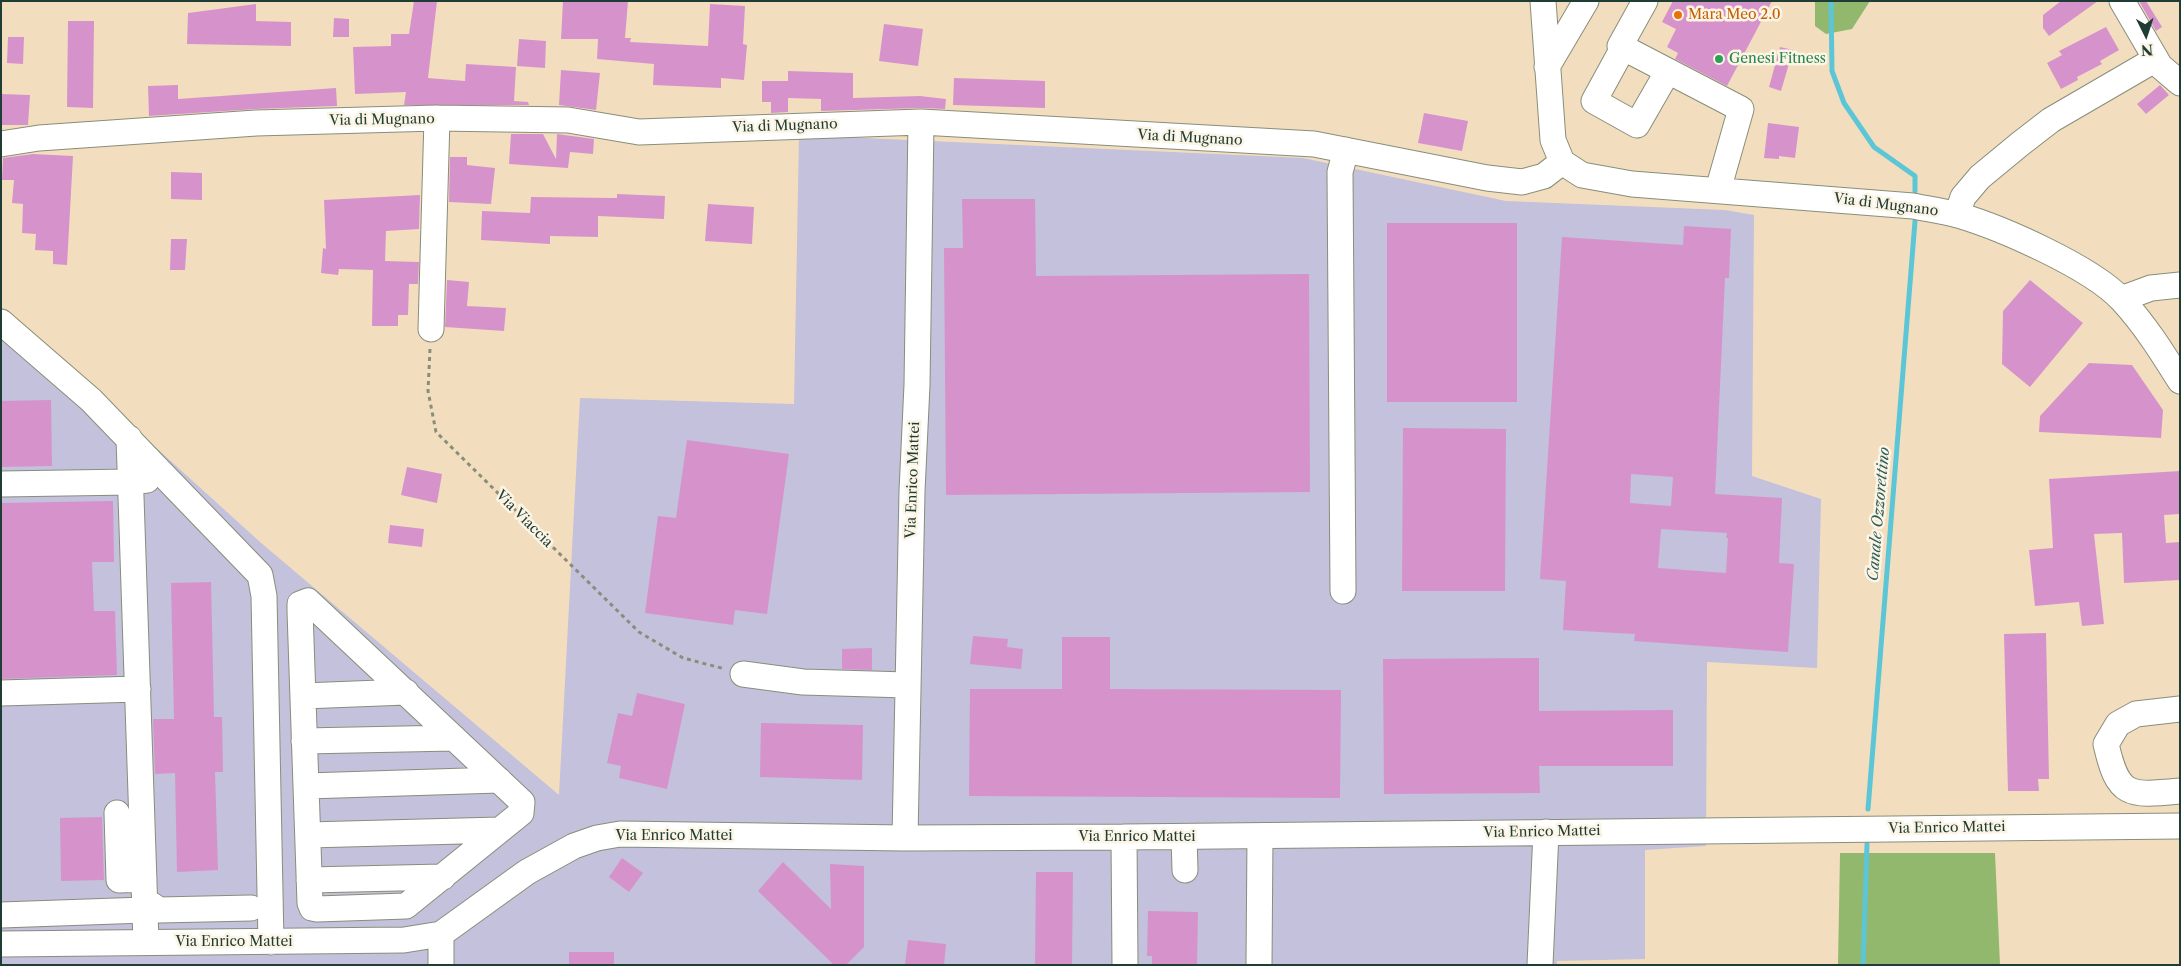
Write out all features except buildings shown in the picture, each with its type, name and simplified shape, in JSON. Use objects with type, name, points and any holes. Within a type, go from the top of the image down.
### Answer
[{"type":"street","points":[[1543,1],[1553,140],[1562,162]]},
{"type":"street","points":[[1547,66],[1586,1]]},
{"type":"street","points":[[1645,1],[1620,46],[1741,109],[1718,190]]},
{"type":"street","points":[[2122,1],[2160,66],[2180,83]]},
{"type":"street","points":[[1623,48],[1594,101],[1638,125],[1668,71]]},
{"type":"street","points":[[1957,215],[1963,197],[1980,177],[2004,156],[2051,120],[2156,59]]},
{"type":"street","points":[[431,329],[437,118]]},
{"type":"street","name":"Via di Mugnano","points":[[1,144],[38,138],[256,123],[437,118],[568,120],[639,132],[921,122],[1314,144],[1487,178],[1522,182],[1544,176],[1562,162],[1582,175],[1632,184],[1913,206],[1957,215],[1993,228],[2070,263],[2121,299],[2153,336],[2180,381]]},
{"type":"street","name":"Via Enrico Mattei","points":[[905,838],[912,491],[917,386],[921,122]]},
{"type":"street","points":[[1343,591],[1340,172],[1346,150]]},
{"type":"street","points":[[2121,299],[2151,288],[2180,285]]},
{"type":"street","points":[[1,322],[91,400],[260,575],[264,596],[270,942]]},
{"type":"street","points":[[129,438],[146,942]]},
{"type":"street","points":[[1,484],[142,482],[163,473]]},
{"type":"street","points":[[308,601],[406,692],[522,802],[523,809],[443,877],[310,880],[300,604],[308,601]]},
{"type":"street","points":[[265,654],[301,654]]},
{"type":"street","points":[[743,674],[803,682],[907,685]]},
{"type":"street","points":[[1,693],[138,689]]},
{"type":"street","points":[[303,696],[406,692]]},
{"type":"street","points":[[2180,710],[2136,714],[2118,724],[2106,744],[2116,780],[2130,790],[2148,794],[2180,791]]},
{"type":"street","points":[[304,741],[454,738]]},
{"type":"street","points":[[306,786],[499,780]]},
{"type":"street","points":[[117,813],[119,880],[144,879]]},
{"type":"street","name":"Via Enrico Mattei","points":[[1,944],[46,954],[146,942],[404,940],[441,934],[527,872],[574,846],[596,838],[629,834],[905,838],[1124,838],[2180,826]]},
{"type":"street","points":[[308,835],[500,830]]},
{"type":"street","points":[[1540,965],[1546,832]]},
{"type":"street","points":[[1259,965],[1260,836]]},
{"type":"street","points":[[1184,837],[1185,870]]},
{"type":"street","points":[[1124,838],[1124,965]]},
{"type":"street","points":[[1,914],[145,908],[152,905],[159,910],[251,908]]},
{"type":"street","points":[[441,934],[441,965]]},
{"type":"path","name":"Via Viaccia","points":[[431,329],[428,391],[436,432],[639,632],[683,658],[743,674]]},
{"type":"shaded area","points":[[799,135],[1303,158],[1506,201],[1725,210],[1754,215],[1752,476],[1821,499],[1817,668],[1707,662],[1706,846],[1645,850],[1645,959],[1557,961],[1557,965],[1,965],[1,307],[260,542],[559,795],[580,398],[794,404]]},
{"type":"green space","points":[[1815,1],[1870,1],[1852,29],[1826,34],[1815,26]]},
{"type":"green space","points":[[1840,853],[1995,853],[2000,965],[1838,965]]},
{"type":"waterway","name":"Canale Ozzorettino","points":[[1831,1],[1832,71],[1844,103],[1874,147],[1915,176],[1915,191]]},
{"type":"waterway","name":"Canale Ozzorettino","points":[[1868,809],[1915,221]]},
{"type":"waterway","name":"Canale Ozzorettino","points":[[1863,965],[1867,844]]},
{"type":"place","name":"Mara Meo 2.0","points":[[1678,15]]},
{"type":"place","name":"Genesi Fitness","points":[[1719,59]]}]
